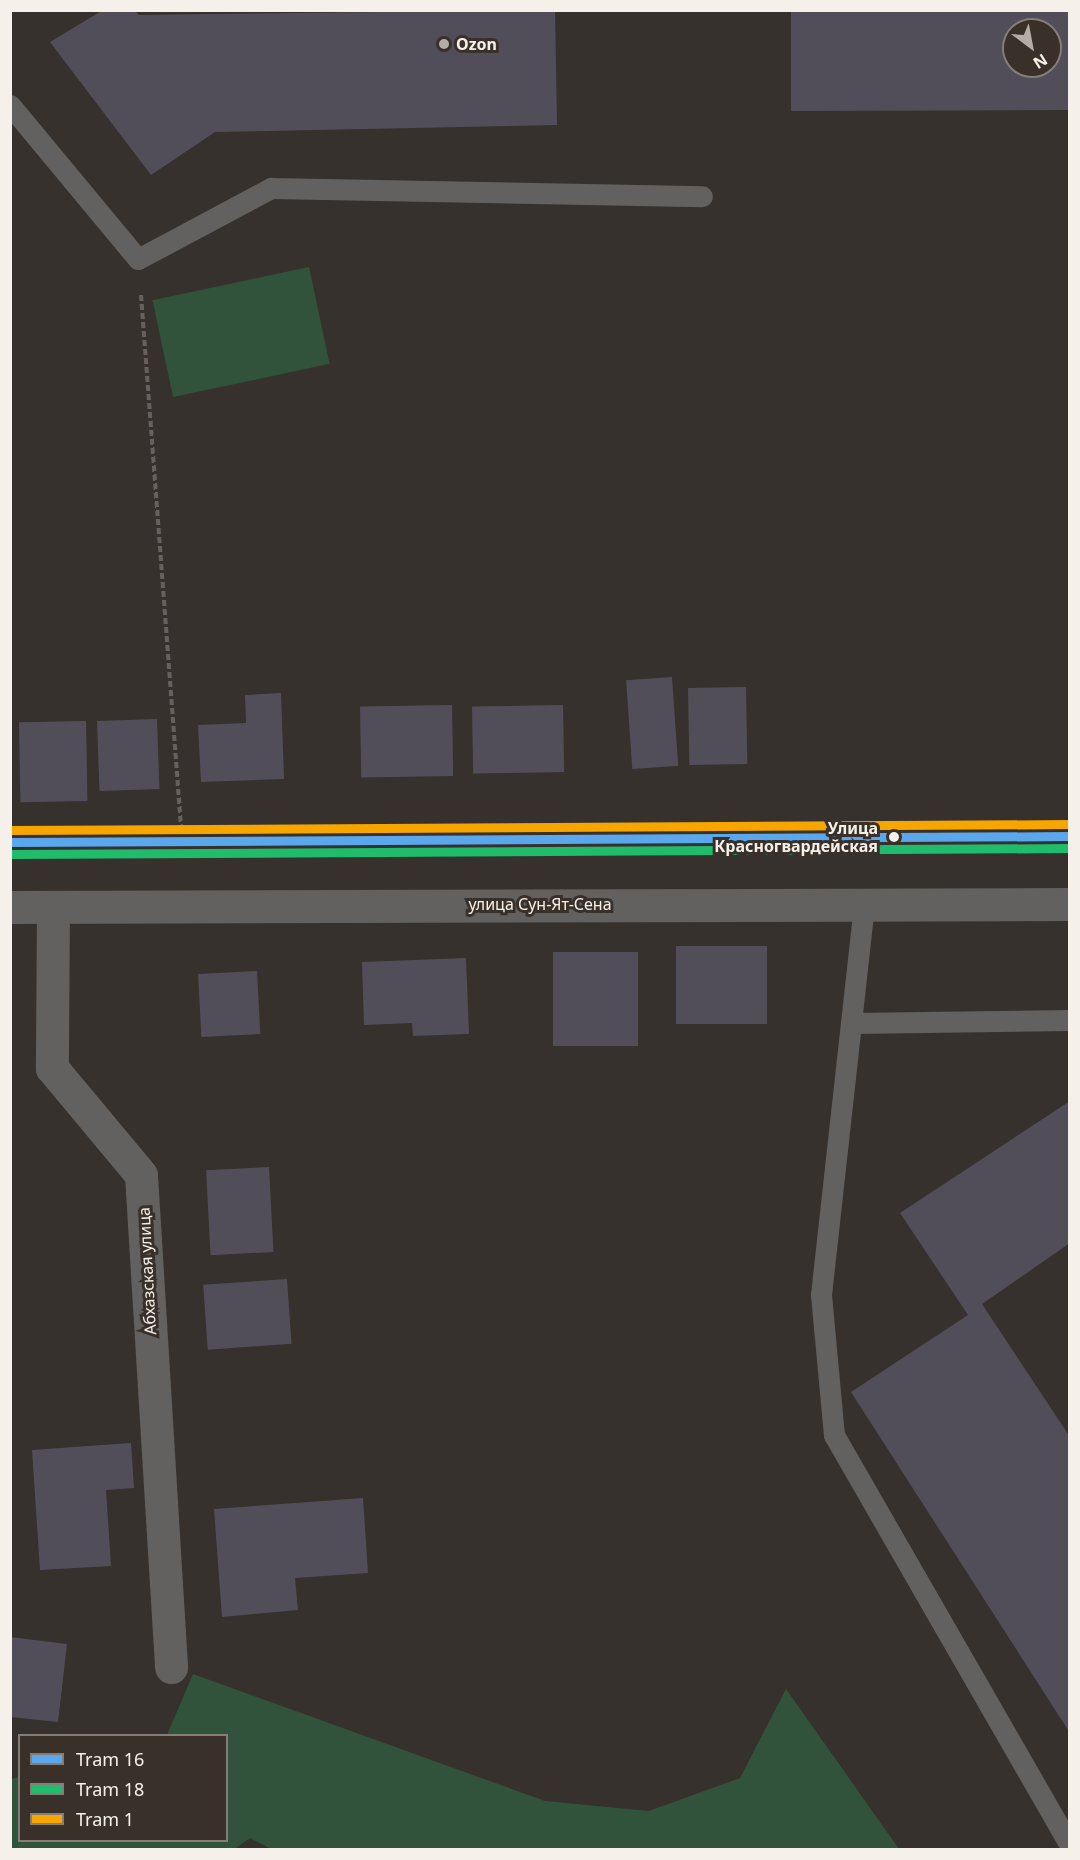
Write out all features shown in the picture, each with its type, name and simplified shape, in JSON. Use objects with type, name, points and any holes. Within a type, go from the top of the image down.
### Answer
[{"type":"street","name":"улица Сун-Ят-Сена","points":[[10,907],[531,903],[1070,904]]},
{"type":"street","name":"Абхазская улица","points":[[53,907],[52,1068],[141,1174],[171,1667]]},
{"type":"lane","points":[[10,105],[138,259],[271,188],[702,196]]},
{"type":"lane","points":[[864,905],[821,1295],[834,1436],[1070,1846]]},
{"type":"lane","points":[[851,1023],[1070,1020]]},
{"type":"path","points":[[138,259],[181,827]]},
{"type":"green space","points":[[309,267],[330,364],[173,397],[152,300]]},
{"type":"green space","points":[[193,1674],[545,1801],[649,1811],[740,1778],[786,1689],[899,1849],[273,1850],[250,1838],[233,1850],[11,1849],[11,1779],[18,1777],[18,1842],[228,1842],[228,1734],[167,1734]]},
{"type":"building","points":[[103,10],[134,10],[139,15],[555,10],[557,125],[215,132],[151,175],[50,42]]},
{"type":"building","points":[[791,10],[1070,10],[1070,110],[791,111]]},
{"type":"building","points":[[672,677],[678,766],[632,769],[626,680]]},
{"type":"building","points":[[746,687],[747,764],[689,765],[688,688]]},
{"type":"building","points":[[281,693],[284,779],[201,782],[198,725],[246,723],[245,695]]},
{"type":"building","points":[[452,705],[453,776],[361,778],[360,707]]},
{"type":"building","points":[[563,705],[564,772],[473,774],[472,707]]},
{"type":"building","points":[[157,719],[159,789],[99,791],[97,721]]},
{"type":"building","points":[[86,721],[87,801],[20,802],[19,722]]},
{"type":"building","points":[[676,946],[767,946],[767,1024],[676,1024]]},
{"type":"building","points":[[553,952],[638,952],[638,1046],[553,1046]]},
{"type":"building","points":[[466,958],[469,1034],[413,1036],[412,1023],[364,1025],[362,962]]},
{"type":"building","points":[[257,971],[260,1034],[201,1037],[198,974]]},
{"type":"building","points":[[1070,1101],[1070,1243],[982,1304],[1070,1437],[1070,1733],[851,1392],[968,1315],[900,1213]]},
{"type":"building","points":[[269,1167],[273,1252],[211,1255],[206,1170]]},
{"type":"building","points":[[287,1279],[292,1344],[208,1350],[203,1285]]},
{"type":"building","points":[[131,1443],[134,1488],[106,1490],[111,1566],[40,1570],[32,1450]]},
{"type":"building","points":[[363,1498],[368,1573],[295,1578],[298,1610],[222,1617],[214,1509]]},
{"type":"building","points":[[10,1637],[67,1644],[58,1722],[10,1717]]},
{"type":"tram line","name":"1","points":[[10,830],[1070,824]]},
{"type":"tram line","name":"16","points":[[10,842],[1070,836]]},
{"type":"tram line","name":"18","points":[[10,854],[1070,848]]},
{"type":"place","name":"Ozon","points":[[444,44]]},
{"type":"place","name":"Улица Красногвардейская","points":[[894,837]]}]
